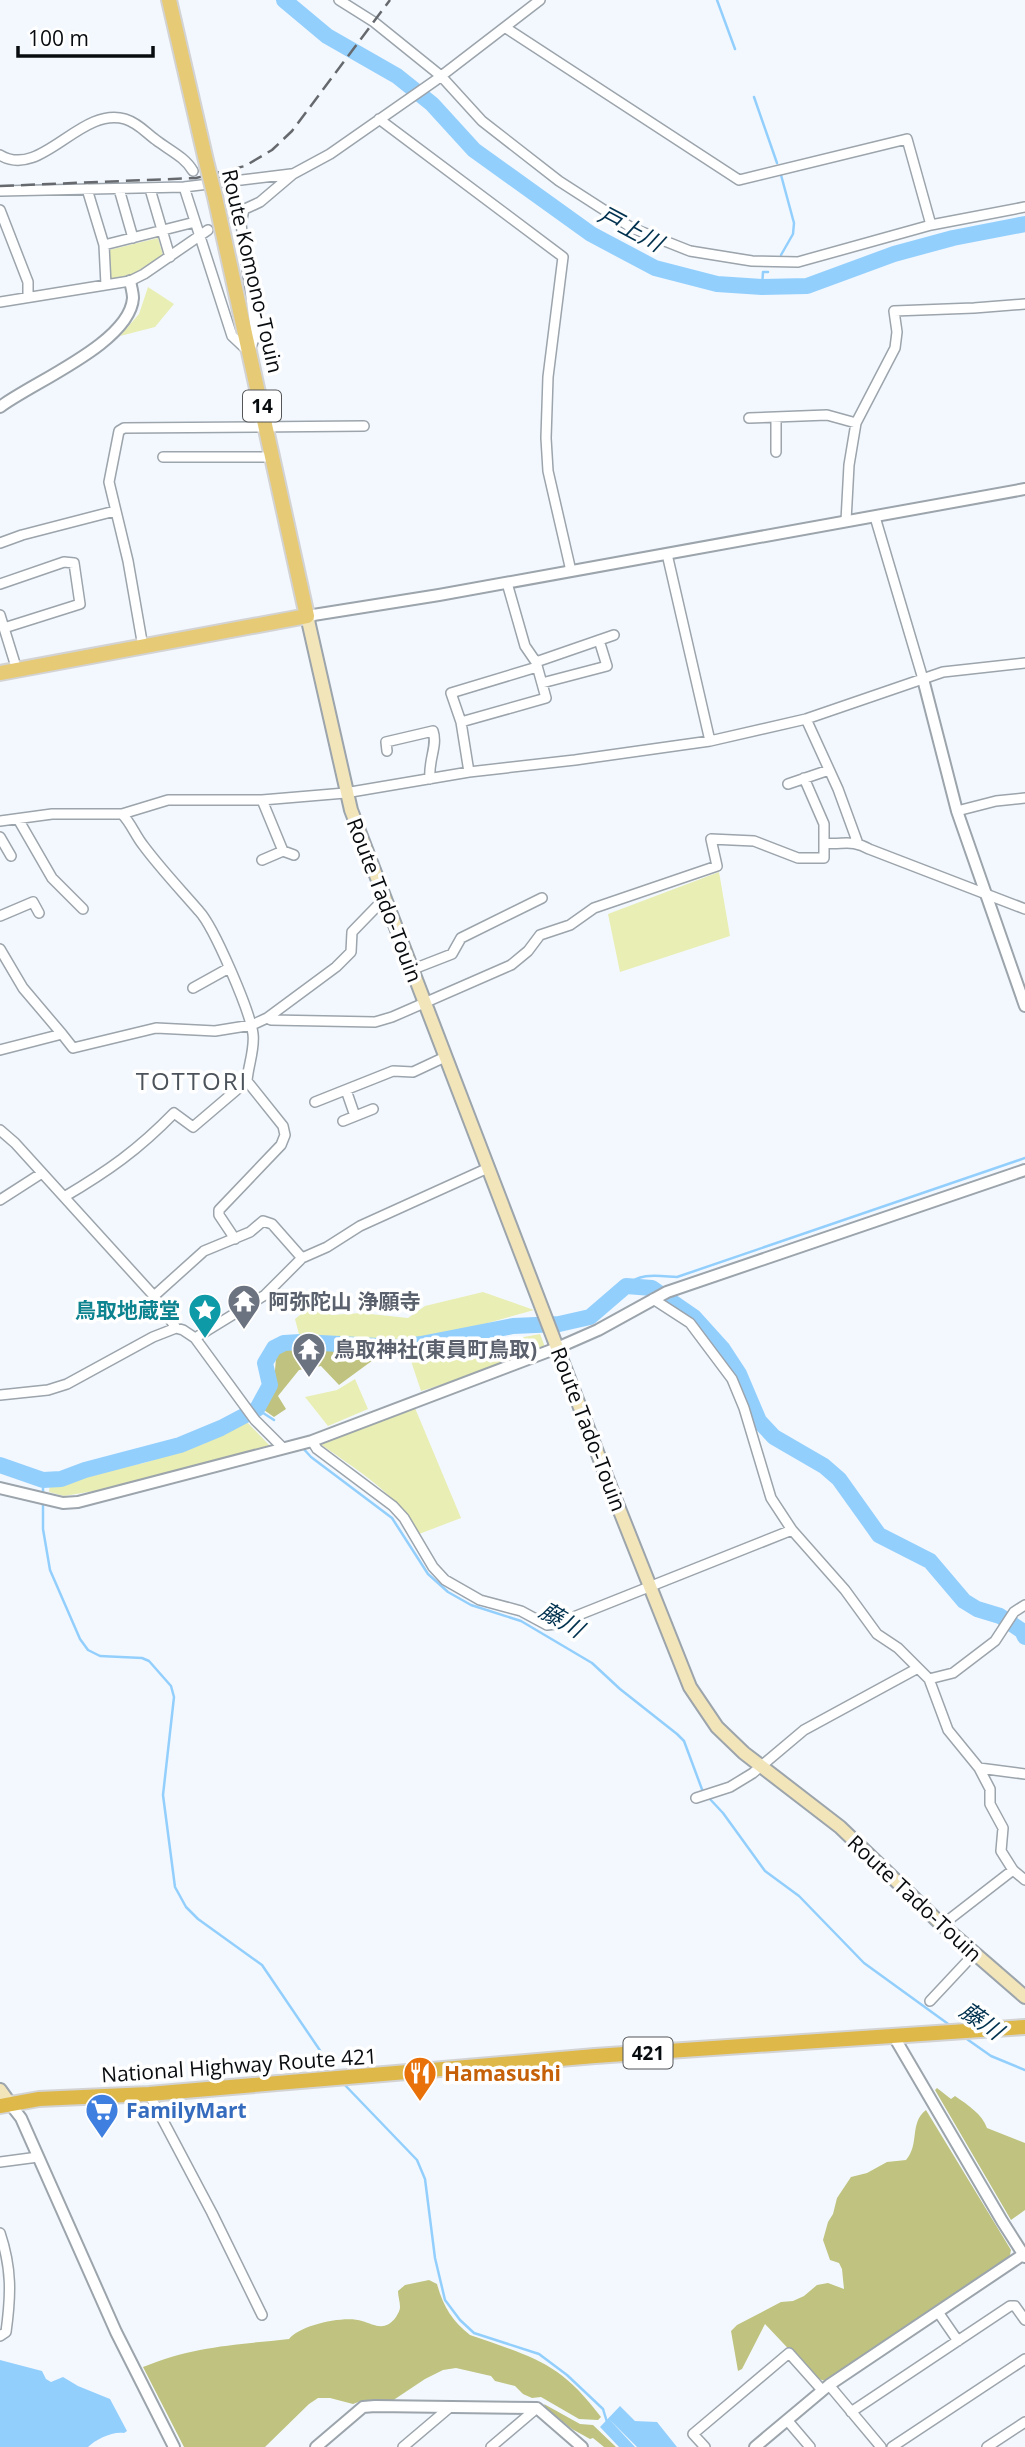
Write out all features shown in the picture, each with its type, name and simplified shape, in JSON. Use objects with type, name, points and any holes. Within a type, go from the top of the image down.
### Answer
[{"type":"highway","name":"National Highway Route 421","points":[[5,2105],[39,2099],[149,2094],[595,2056],[716,2050],[1025,2027]]},
{"type":"main road","name":"Route Komono-Touin","points":[[169,0],[200,168],[215,197],[307,616]]},
{"type":"main road","points":[[0,673],[307,616]]},
{"type":"main road","name":"Route Tado-Touin","points":[[307,616],[345,793],[411,970],[690,1687],[717,1727],[761,1768],[840,1827],[942,1925],[1025,1997]]},
{"type":"main road","points":[[0,2090],[5,2105]]},
{"type":"street","points":[[339,0],[351,3],[438,78],[482,121],[559,181],[632,228],[690,251],[752,261],[798,262],[931,225],[1025,207]]},
{"type":"street","points":[[234,214],[260,202],[293,174],[330,155],[506,28],[540,0]]},
{"type":"street","points":[[506,28],[739,180],[907,139],[931,225]]},
{"type":"street","points":[[0,155],[9,160],[25,160],[95,121],[102,118],[122,118],[138,124],[170,151],[200,168]]},
{"type":"street","points":[[381,118],[563,257],[548,377],[546,438],[548,471],[571,571]]},
{"type":"street","points":[[0,191],[184,187],[293,174]]},
{"type":"street","points":[[184,187],[195,222],[204,233],[232,336],[249,352],[256,334],[241,224],[244,209]]},
{"type":"street","points":[[87,189],[104,245],[106,285]]},
{"type":"street","points":[[119,189],[133,238]]},
{"type":"street","points":[[149,189],[170,257]]},
{"type":"street","points":[[0,210],[28,282],[28,297]]},
{"type":"street","points":[[104,245],[195,222]]},
{"type":"street","points":[[0,302],[130,281],[204,233]]},
{"type":"street","points":[[0,407],[87,354],[109,337],[128,313],[133,298],[130,281]]},
{"type":"street","points":[[846,521],[849,465],[856,423],[895,348],[897,332],[894,311],[1025,304]]},
{"type":"street","points":[[749,418],[827,415],[856,423]]},
{"type":"street","points":[[776,417],[776,452]]},
{"type":"street","points":[[143,647],[128,561],[109,482],[117,435],[124,428],[363,426]]},
{"type":"street","points":[[163,457],[273,457]]},
{"type":"street","points":[[307,616],[507,583],[1025,489]]},
{"type":"street","points":[[0,544],[22,535],[115,511]]},
{"type":"street","points":[[875,517],[923,679],[957,811],[1024,1000]]},
{"type":"street","points":[[667,554],[710,741]]},
{"type":"street","points":[[0,584],[64,562],[74,564],[80,604],[4,628]]},
{"type":"street","points":[[461,722],[546,698],[536,664],[525,646],[507,583]]},
{"type":"street","points":[[0,615],[17,670]]},
{"type":"street","points":[[469,772],[461,722],[451,693],[614,635]]},
{"type":"street","points":[[542,683],[607,666],[599,640]]},
{"type":"street","points":[[0,821],[52,814],[122,814],[168,800],[262,800],[345,793],[469,772],[710,741],[806,719],[943,672],[1025,663]]},
{"type":"street","points":[[806,719],[857,841],[869,849],[1025,909]]},
{"type":"street","points":[[387,751],[386,742],[433,731],[436,740],[428,764],[430,779]]},
{"type":"street","points":[[788,784],[829,770]]},
{"type":"street","points":[[267,1018],[375,1022],[392,1017],[510,965],[528,951],[540,935],[570,925],[594,908],[718,866],[711,839],[754,841],[798,858],[824,858],[824,824],[804,778]]},
{"type":"street","points":[[957,811],[996,801],[1025,798]]},
{"type":"street","points":[[262,800],[283,851]]},
{"type":"street","points":[[64,1197],[105,1173],[144,1144],[174,1113],[193,1127],[247,1082],[254,1038],[252,1025],[229,968],[201,912],[142,844],[130,822],[122,814]]},
{"type":"street","points":[[18,818],[52,878],[83,909]]},
{"type":"street","points":[[0,837],[3,847],[11,856]]},
{"type":"street","points":[[824,843],[857,841]]},
{"type":"street","points":[[262,860],[283,851],[294,855]]},
{"type":"street","points":[[411,970],[452,954],[461,937],[542,898]]},
{"type":"street","points":[[0,949],[23,988],[73,1048],[156,1028],[215,1031],[252,1025],[267,1018],[336,967],[351,952],[352,932],[377,903],[384,899]]},
{"type":"street","points":[[0,916],[33,902],[39,913]]},
{"type":"street","points":[[193,988],[229,968]]},
{"type":"street","points":[[0,1050],[62,1034]]},
{"type":"street","points":[[315,1101],[393,1071],[412,1072],[445,1057]]},
{"type":"street","points":[[235,1239],[219,1215],[219,1210],[281,1145],[285,1135],[283,1126],[247,1082]]},
{"type":"street","points":[[346,1090],[355,1116]]},
{"type":"street","points":[[343,1121],[373,1109]]},
{"type":"street","points":[[0,1130],[154,1296],[176,1328],[195,1338],[255,1420],[287,1447]]},
{"type":"street","points":[[195,1338],[265,1295],[302,1258],[327,1247],[360,1226],[488,1167]]},
{"type":"street","points":[[0,1488],[63,1503],[78,1502],[309,1441],[555,1343],[598,1330],[659,1296],[1025,1170]]},
{"type":"street","points":[[0,1200],[42,1173]]},
{"type":"street","points":[[154,1296],[204,1251],[250,1232],[263,1221],[272,1224],[302,1258]]},
{"type":"street","points":[[659,1296],[690,1323],[732,1378],[771,1498],[793,1530],[845,1590],[877,1634],[898,1648],[929,1679],[948,1730],[979,1768],[990,1789],[990,1804],[1003,1828],[1001,1851],[1013,1870],[1025,1880]]},
{"type":"street","points":[[0,1395],[48,1390],[67,1384],[153,1337],[176,1328]]},
{"type":"street","points":[[309,1441],[393,1506],[404,1518],[433,1567],[445,1580],[480,1600],[522,1611],[547,1625],[556,1624],[793,1530]]},
{"type":"street","points":[[929,1679],[953,1673],[995,1642],[1014,1612],[1025,1605]]},
{"type":"street","points":[[698,1798],[730,1787],[761,1768],[804,1730],[918,1668]]},
{"type":"street","points":[[979,1768],[1025,1774]]},
{"type":"street","points":[[942,1925],[1013,1870]]},
{"type":"street","points":[[930,2001],[974,1954]]},
{"type":"street","points":[[755,2447],[825,2387],[1025,2255],[1002,2221],[893,2035]]},
{"type":"street","points":[[149,2094],[262,2315]]},
{"type":"street","points":[[5,2105],[21,2118],[116,2332],[174,2447]]},
{"type":"street","points":[[0,2162],[38,2157]]},
{"type":"street","points":[[0,2233],[8,2257],[11,2294],[6,2332],[0,2336]]},
{"type":"street","points":[[851,2412],[1010,2306],[1015,2306],[1025,2320]]},
{"type":"street","points":[[938,2312],[958,2341]]},
{"type":"street","points":[[705,2447],[693,2434],[789,2353],[851,2412],[881,2447]]},
{"type":"street","points":[[892,2447],[1025,2359]]},
{"type":"street","points":[[316,2447],[363,2407],[537,2408],[579,2446]]},
{"type":"street","points":[[403,2447],[449,2408]]},
{"type":"street","points":[[491,2447],[537,2408]]},
{"type":"street","points":[[787,2420],[810,2447]]},
{"type":"street","points":[[987,2447],[1025,2422]]},
{"type":"green space","points":[[158,238],[163,255],[133,274],[111,279],[109,250]]},
{"type":"green space","points":[[148,287],[174,304],[155,327],[120,336],[139,314]]},
{"type":"green space","points":[[719,872],[730,936],[620,972],[608,914]]},
{"type":"green space","points":[[483,1292],[534,1310],[406,1346],[301,1342],[295,1319],[316,1302],[331,1315],[361,1313],[408,1318],[425,1306]]},
{"type":"green space","points":[[540,1334],[547,1352],[421,1391],[410,1358]]},
{"type":"green space","points":[[277,1346],[384,1352],[339,1385],[321,1366],[299,1370],[278,1396],[286,1409],[274,1417],[261,1408],[274,1382]]},
{"type":"green space","points":[[355,1379],[368,1409],[328,1426],[305,1397],[337,1390]]},
{"type":"green space","points":[[415,1408],[461,1518],[419,1534],[388,1494],[319,1443]]},
{"type":"green space","points":[[246,1421],[270,1446],[118,1487],[64,1496],[49,1492],[50,1484],[60,1485],[87,1474],[144,1463],[193,1447]]},
{"type":"green space","points":[[937,2088],[951,2099],[955,2096],[970,2106],[982,2118],[987,2128],[1025,2143],[1025,2210],[1011,2220],[935,2090]]},
{"type":"green space","points":[[926,2110],[1011,2250],[1009,2260],[825,2381],[816,2378],[765,2324],[742,2369],[738,2371],[731,2331],[737,2325],[781,2302],[804,2296],[817,2285],[828,2283],[844,2289],[842,2269],[839,2263],[830,2260],[823,2240],[837,2198],[851,2177],[867,2173],[887,2162],[906,2160],[913,2147],[918,2121]]},
{"type":"green space","points":[[429,2280],[437,2284],[449,2312],[470,2335],[544,2364],[572,2384],[601,2417],[598,2420],[579,2419],[541,2397],[532,2398],[515,2386],[495,2381],[491,2376],[456,2368],[443,2370],[425,2379],[392,2401],[361,2401],[353,2404],[318,2398],[265,2447],[184,2447],[143,2367],[197,2350],[289,2339],[303,2329],[334,2320],[354,2319],[388,2325],[399,2311],[398,2291],[405,2285]]},
{"type":"green space","points":[[544,2404],[580,2424],[593,2425],[616,2447],[604,2447],[593,2438],[590,2439],[572,2429]]},
{"type":"water","points":[[0,2360],[42,2371],[51,2382],[63,2377],[110,2399],[127,2431],[105,2436],[88,2447],[0,2447]]},
{"type":"water","points":[[620,2406],[635,2421],[657,2422],[677,2447],[637,2447],[609,2419],[635,2447],[619,2447],[600,2427]]},
{"type":"waterway","name":"戸上川","points":[[284,0],[327,36],[397,76],[432,104],[474,150],[591,234],[655,268],[717,284],[807,286],[894,254],[953,238],[1025,224]]},
{"type":"waterway","points":[[717,0],[735,49]]},
{"type":"waterway","points":[[754,97],[777,163]]},
{"type":"waterway","points":[[781,175],[794,223],[793,234],[781,255]]},
{"type":"waterway","points":[[762,287],[763,272],[768,272]]},
{"type":"waterway","points":[[626,1286],[643,1277],[677,1277],[1025,1158]]},
{"type":"waterway","points":[[0,1465],[43,1480],[61,1479],[180,1445],[221,1428],[257,1409],[270,1385],[265,1363],[274,1348],[284,1343],[398,1347],[513,1326],[559,1324],[590,1317],[626,1286],[652,1288],[694,1317],[722,1348],[739,1374],[759,1421],[774,1437],[824,1466],[839,1479],[879,1535],[930,1561],[964,1601],[977,1609],[1000,1616],[1022,1631],[1025,1637]]},
{"type":"waterway","name":"藤川","points":[[257,1409],[274,1420]]},
{"type":"waterway","name":"藤川","points":[[301,1446],[311,1457],[392,1518],[428,1574],[448,1592],[471,1605],[521,1621],[592,1663],[677,1734],[684,1741],[703,1792]]},
{"type":"waterway","points":[[43,1480],[43,1495]]},
{"type":"waterway","points":[[43,1502],[43,1529],[50,1570],[80,1639],[88,1650],[100,1656],[142,1658],[149,1661],[171,1686],[174,1697],[163,1795],[175,1887],[186,1907],[198,1919],[262,1965],[336,2074]]},
{"type":"waterway","name":"藤川","points":[[708,1797],[723,1813],[765,1871],[799,1896],[864,1963],[951,2026]]},
{"type":"waterway","name":"藤川","points":[[964,2037],[991,2056],[1025,2070]]},
{"type":"waterway","points":[[342,2082],[417,2160],[425,2179],[435,2258],[445,2300],[460,2320],[474,2333],[539,2354],[567,2375],[603,2409],[607,2422]]},
{"type":"railway","points":[[0,186],[196,178],[245,166],[272,150],[292,131],[390,0]]},
{"type":"place","name":"阿弥陀山 浄願寺","points":[[244,1331]]},
{"type":"place","name":"鳥取地蔵堂","points":[[205,1340]]},
{"type":"place","name":"鳥取神社(東員町鳥取)","points":[[309,1379]]},
{"type":"place","name":"Hamasushi","points":[[420,2103]]},
{"type":"place","name":"FamilyMart","points":[[102,2140]]},
{"type":"district","name":"TOTTORI","points":[[192,1080]]}]
